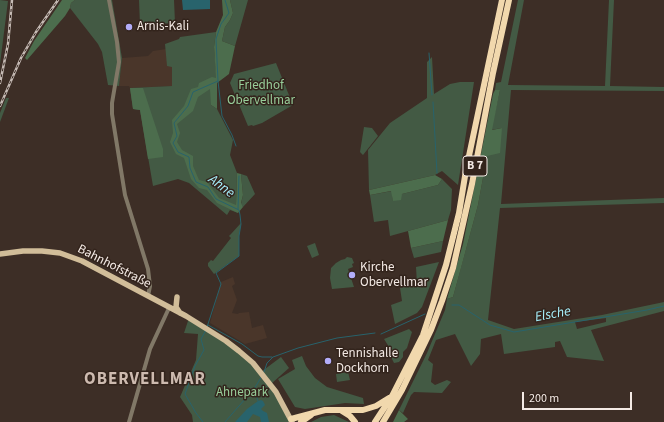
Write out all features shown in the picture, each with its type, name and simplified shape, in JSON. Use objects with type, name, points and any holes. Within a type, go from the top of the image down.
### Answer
[{"type":"highway","name":"B 7","points":[[375,422],[392,396],[423,335],[446,265],[459,213],[466,170],[502,0]]},
{"type":"highway","name":"B 7","points":[[384,422],[402,390],[431,330],[453,268],[472,184],[493,73],[509,0]]},
{"type":"highway","points":[[292,421],[325,410],[367,410],[392,396]]},
{"type":"highway","points":[[338,410],[348,414],[355,422]]},
{"type":"highway","points":[[303,421],[312,414]]},
{"type":"main road","name":"Bahnhofstraße","points":[[0,254],[22,251],[60,253],[82,261],[203,326],[239,350],[261,372],[271,384],[292,421]]},
{"type":"main road","points":[[177,297],[176,307],[180,313]]},
{"type":"street","points":[[109,0],[117,42],[119,62],[112,103],[112,114],[125,195],[148,269],[150,288],[148,296]]},
{"type":"street","points":[[129,422],[150,349],[169,308]]},
{"type":"shaded area","points":[[166,49],[167,57],[172,66],[173,86],[130,88],[129,86],[119,86],[122,58],[148,56],[153,51]]},
{"type":"shaded area","points":[[233,277],[235,284],[232,286],[237,300],[232,313],[238,314],[249,312],[252,328],[263,325],[267,338],[245,344],[210,323],[221,282]]},
{"type":"green space","points":[[0,0],[8,1],[0,64]]},
{"type":"green space","points":[[62,0],[75,0],[71,3],[65,16],[27,60],[25,58],[34,41]]},
{"type":"green space","points":[[75,0],[112,0],[122,58],[119,86],[108,85],[102,52],[98,44],[70,8],[71,3]]},
{"type":"green space","points":[[139,0],[174,0],[175,23],[140,25]]},
{"type":"green space","points":[[222,0],[230,0],[233,13],[225,27],[222,41],[235,46],[229,74],[217,83],[217,109],[211,105],[210,89],[198,97],[193,111],[177,124],[180,133],[177,142],[182,150],[193,156],[193,166],[199,180],[207,182],[219,198],[236,205],[237,173],[241,174],[243,195],[241,203],[243,207],[238,213],[217,203],[207,190],[199,188],[191,179],[184,158],[176,154],[170,142],[173,133],[172,120],[184,106],[191,89],[198,87],[199,83],[212,77],[216,78],[214,47],[216,32],[223,15]]},
{"type":"green space","points":[[230,0],[248,0],[235,46],[222,41],[225,27],[233,13]]},
{"type":"green space","points":[[518,0],[524,0],[508,85],[605,86],[609,0],[614,0],[610,86],[664,87],[664,91],[511,90],[501,204],[664,198],[664,203],[500,208],[488,320],[514,329],[602,315],[664,302],[664,311],[591,330],[604,361],[567,357],[560,341],[555,342],[555,347],[504,354],[501,334],[481,339],[480,354],[471,366],[455,334],[436,340],[428,360],[433,364],[431,382],[435,385],[447,380],[451,382],[442,393],[414,392],[411,395],[403,413],[399,410],[427,353],[445,310],[447,299],[453,297],[478,205],[487,156],[502,128],[491,130],[500,90],[495,90],[496,83],[501,82]],"holes":[[[606,318],[606,322],[577,329],[575,322]]]},
{"type":"green space","points":[[216,32],[214,47],[217,83],[211,105],[217,109],[233,140],[230,155],[237,173],[236,205],[238,213],[230,210],[227,215],[189,183],[178,179],[153,186],[140,110],[133,109],[130,88],[172,86],[172,67],[167,66],[165,44],[179,39],[180,37]]},
{"type":"green space","points":[[432,57],[434,94],[450,84],[474,82],[458,185],[442,171],[435,175],[369,190],[368,150],[390,123],[427,98],[427,62]]},
{"type":"green space","name":"Friedhof Obervellmar","points":[[276,63],[293,105],[262,123],[248,126],[230,83],[234,74]]},
{"type":"green space","points":[[130,88],[143,88],[163,149],[163,157],[148,159],[140,110],[133,109]]},
{"type":"green space","points":[[495,90],[500,90],[492,130],[502,128],[500,153],[487,156],[478,205],[453,297],[447,299],[463,244]]},
{"type":"green space","points":[[6,98],[9,98],[0,122],[0,113]]},
{"type":"green space","points":[[364,127],[372,128],[378,136],[363,155],[360,152]]},
{"type":"green space","points":[[241,174],[247,176],[255,194],[243,207],[241,204],[243,195]]},
{"type":"green space","points":[[435,175],[442,179],[438,185],[402,194],[401,200],[393,201],[391,191],[370,195],[369,190]]},
{"type":"green space","points":[[442,179],[452,189],[451,210],[448,220],[390,236],[388,220],[374,222],[370,195],[392,191],[393,201],[402,194],[438,185]]},
{"type":"green space","points":[[448,220],[443,241],[411,248],[408,231]]},
{"type":"green space","points":[[241,223],[239,236],[239,256],[214,274],[208,266],[208,263],[211,260],[213,261],[231,238],[229,236]]},
{"type":"green space","points":[[443,241],[441,252],[414,258],[411,248]]},
{"type":"green space","points":[[315,243],[319,255],[312,258],[307,246]]},
{"type":"green space","points":[[347,257],[352,258],[354,263],[352,264],[353,267],[348,269],[354,287],[332,289],[330,278],[331,268],[336,263]]},
{"type":"green space","points":[[439,262],[422,307],[417,313],[395,324],[391,305],[402,301],[400,288],[417,284],[416,267]]},
{"type":"green space","name":"Ahnepark","points":[[189,318],[226,341],[261,372],[281,357],[289,368],[271,384],[292,422],[193,422],[192,415],[180,397],[196,360],[198,334],[184,333]]},
{"type":"green space","points":[[409,329],[412,332],[407,348],[403,352],[403,357],[399,362],[394,363],[390,355],[391,350],[384,339]]},
{"type":"green space","points":[[302,356],[306,366],[315,378],[327,387],[363,398],[364,404],[345,403],[305,409],[295,407],[278,379],[295,369],[292,360]]},
{"type":"green space","points":[[348,372],[350,380],[337,382],[336,374]]},
{"type":"green space","points":[[399,410],[408,419],[404,422],[393,422]]},
{"type":"green space","points":[[334,415],[349,422],[311,422],[321,417]]},
{"type":"water","points":[[182,0],[210,0],[210,9],[183,10]]},
{"type":"water","points":[[261,400],[265,405],[261,409],[267,413],[269,422],[261,422],[260,417],[253,414],[247,422],[235,422],[247,409]]},
{"type":"waterway","name":"Ahne","points":[[207,327],[221,284],[216,273],[239,256],[239,236],[241,224],[240,215],[239,210],[216,199],[208,187],[196,182],[190,168],[189,157],[178,152],[173,143],[177,136],[174,123],[188,106],[193,92],[218,81],[216,39],[221,24],[229,13],[225,0]]},
{"type":"waterway","points":[[429,53],[432,95]]},
{"type":"waterway","points":[[218,81],[222,116],[236,146]]},
{"type":"waterway","points":[[433,102],[437,173]]},
{"type":"waterway","points":[[238,209],[239,176]]},
{"type":"waterway","name":"Elsche","points":[[452,305],[459,305],[490,325],[514,332],[664,306]]},
{"type":"waterway","name":"Elsche","points":[[381,334],[425,314]]},
{"type":"waterway","name":"Elsche","points":[[208,325],[242,344],[258,356],[272,357]]},
{"type":"waterway","name":"Ahne","points":[[203,422],[185,394],[195,366],[204,350],[201,339],[206,330]]},
{"type":"waterway","name":"Elsche","points":[[264,372],[267,363],[273,357],[298,348],[337,338],[375,333]]},
{"type":"waterway","name":"Elsche","points":[[258,401],[254,389],[262,376]]},
{"type":"waterway","name":"Elsche","points":[[225,422],[253,390]]},
{"type":"railway","points":[[0,83],[8,44],[12,0]]},
{"type":"railway","points":[[0,106],[21,58],[36,32],[58,0]]},
{"type":"place","name":"Arnis-Kali","points":[[129,27]]},
{"type":"place","name":"Kirche Obervellmar","points":[[352,275]]},
{"type":"place","name":"Tennishalle Dockhorn","points":[[328,361]]},
{"type":"district","name":"OBERVELLMAR","points":[[145,380]]}]
